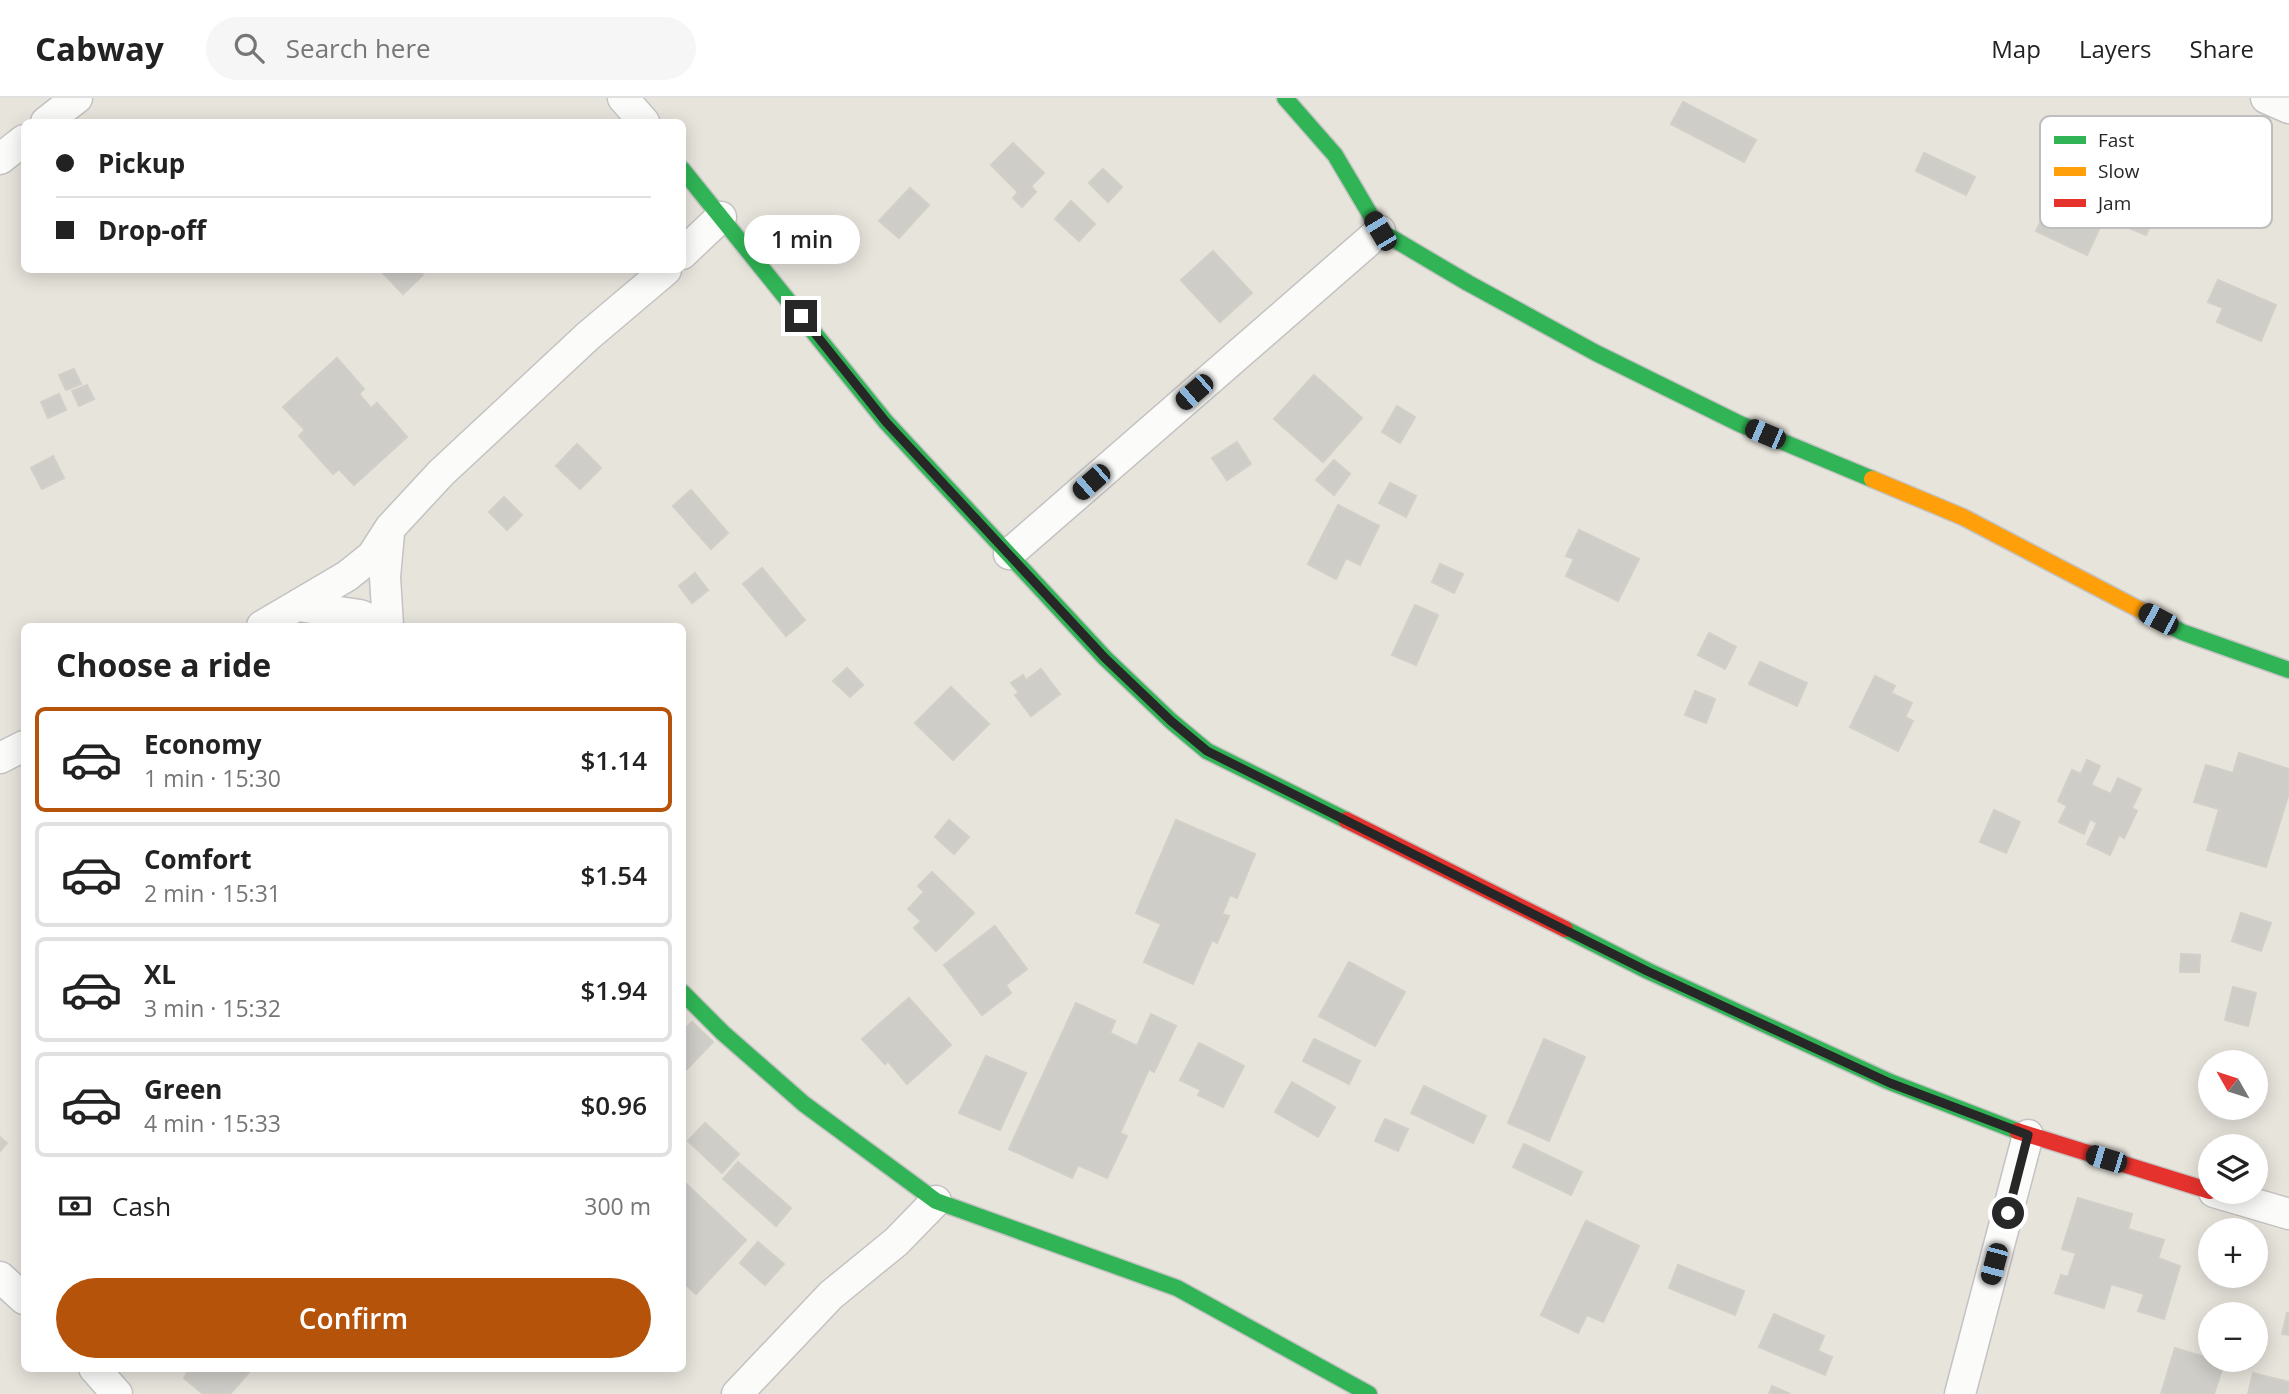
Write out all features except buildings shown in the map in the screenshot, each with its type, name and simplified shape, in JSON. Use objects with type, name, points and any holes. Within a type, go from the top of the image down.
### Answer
[{"type":"street","points":[[50,119],[77,98]]},
{"type":"street","points":[[624,98],[642,119]]},
{"type":"street","points":[[1285,98],[1335,155],[1380,231],[1468,284],[1595,354],[1716,412],[1963,517],[2182,632],[2289,670]]},
{"type":"street","points":[[2266,98],[2289,108]]},
{"type":"street","points":[[0,159],[21,142]]},
{"type":"street","points":[[686,174],[886,422],[1105,658],[1207,751],[1647,971],[1890,1083],[2028,1135],[2198,1187]]},
{"type":"street","points":[[686,250],[722,217]]},
{"type":"street","points":[[1009,554],[1380,231]]},
{"type":"street","points":[[267,623],[347,576],[372,556],[390,528],[441,473],[588,337],[663,273]]},
{"type":"street","points":[[387,623],[385,577],[390,528]]},
{"type":"street","points":[[298,606],[360,615],[380,623]]},
{"type":"street","points":[[0,758],[21,748]]},
{"type":"street","points":[[686,996],[804,1104],[936,1200],[1177,1288],[1370,1394]]},
{"type":"street","points":[[1960,1394],[2028,1135]]},
{"type":"street","points":[[737,1394],[831,1295],[896,1242],[936,1200]]},
{"type":"street","points":[[2256,1204],[2289,1214]]},
{"type":"street","points":[[0,1277],[21,1296]]},
{"type":"street","points":[[98,1372],[117,1394]]},
{"type":"traffic: fast","points":[[1285,98],[1335,155],[1380,231],[1596,353],[1740,424],[1872,479]]},
{"type":"traffic: fast","points":[[686,174],[886,422],[1105,658],[1207,751],[1346,820]]},
{"type":"traffic: fast","points":[[2167,624],[2182,632],[2289,670]]},
{"type":"traffic: fast","points":[[1565,929],[1648,971],[1890,1082],[2017,1131]]},
{"type":"traffic: fast","points":[[686,996],[723,1033],[804,1104],[936,1201],[1177,1288],[1369,1394]]},
{"type":"traffic: slow","points":[[1872,479],[1963,517],[2167,624]]},
{"type":"traffic: jam","points":[[1346,820],[1565,929]]},
{"type":"traffic: jam","points":[[2017,1131],[2198,1187]]},
{"type":"route","points":[[801,316],[886,422],[1105,658],[1207,751],[1647,971],[1890,1083],[2028,1135],[2008,1213]]}]
